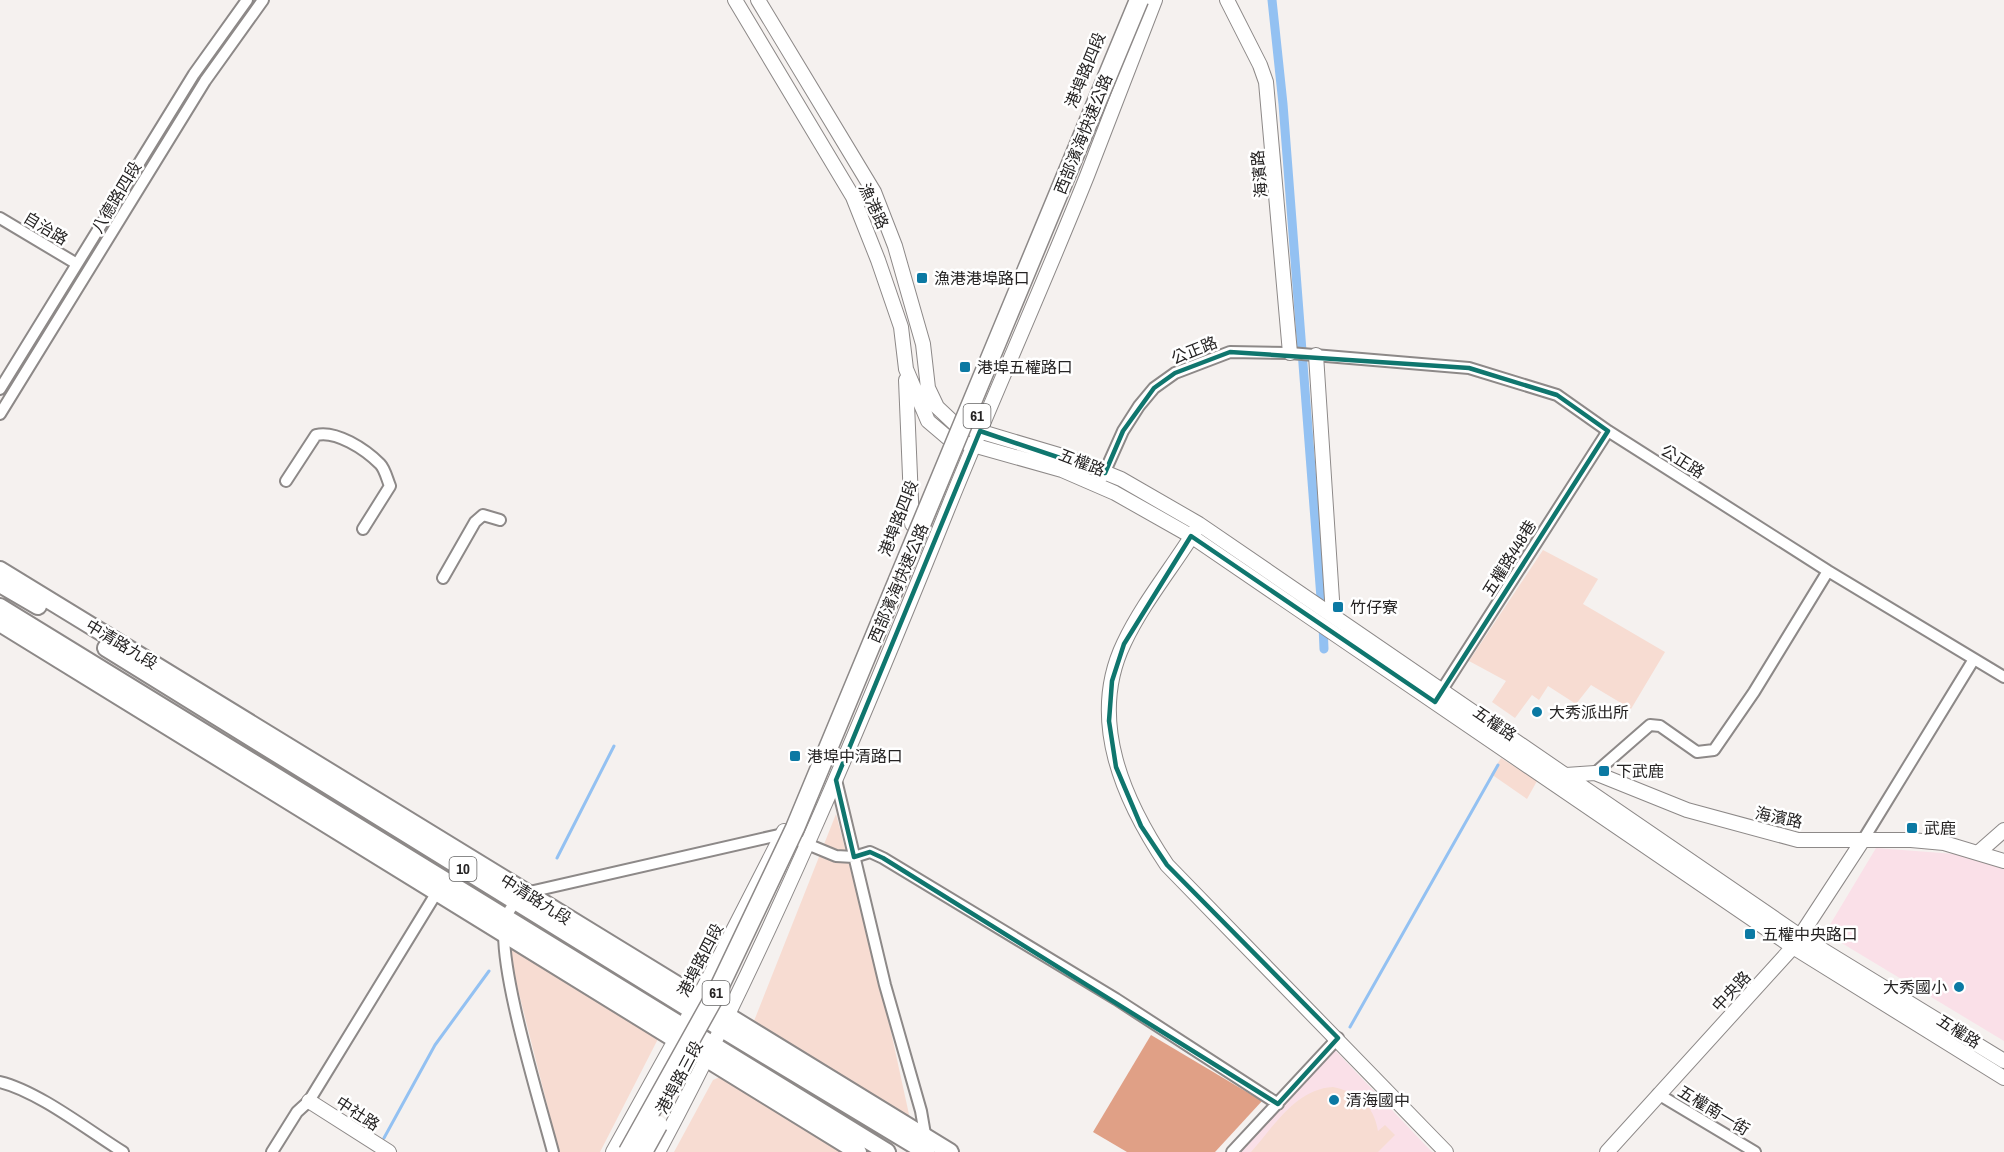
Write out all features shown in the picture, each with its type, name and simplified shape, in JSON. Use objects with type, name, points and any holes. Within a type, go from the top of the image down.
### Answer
[{"type":"highway","name":"西部濱海快速公路","points":[[628,1152],[716,994],[795,828],[1138,0]]},
{"type":"highway","name":"西部濱海快速公路","points":[[643,1152],[723,1003],[806,833],[1149,0]]},
{"type":"main road","name":"中清路九段","points":[[0,570],[520,897],[926,1148],[950,1152]]},
{"type":"main road","name":"中清路九段","points":[[0,584],[520,897]]},
{"type":"main road","name":"中清路九段","points":[[0,607],[679,1034],[887,1152]]},
{"type":"main road","name":"中清路九段","points":[[0,623],[437,892],[506,927]]},
{"type":"main road","name":"中清路九段","points":[[711,1052],[858,1152]]},
{"type":"street","name":"八德路四段","points":[[0,389],[194,74],[247,0]]},
{"type":"street","name":"八德路四段","points":[[0,414],[205,81],[263,0]]},
{"type":"street","name":"漁港路","points":[[735,0],[853,197],[870,237],[901,327],[906,369],[928,421],[948,438]]},
{"type":"street","name":"漁港路","points":[[758,0],[874,192],[896,246],[920,333],[928,388],[937,407],[955,424]]},
{"type":"street","name":"港埠路四段","points":[[679,1034],[783,834],[860,660],[912,524],[1042,219],[1131,0]]},
{"type":"street","points":[[725,1023],[808,845],[904,620],[1086,176],[1155,0]]},
{"type":"street","name":"海濱路","points":[[1227,0],[1260,65],[1266,82],[1290,353]]},
{"type":"street","points":[[194,74],[205,81]]},
{"type":"street","name":"自治路","points":[[0,218],[77,264]]},
{"type":"street","name":"公正路","points":[[1099,486],[1138,406],[1154,388],[1175,373],[1230,352],[1290,353],[1469,368],[1557,395],[1608,431],[1828,571],[2004,677]]},
{"type":"street","points":[[1316,355],[1333,615]]},
{"type":"street","points":[[13,368],[24,375]]},
{"type":"street","points":[[906,369],[912,524]]},
{"type":"street","name":"五權路","points":[[955,424],[1069,458],[1140,489],[1199,524],[1333,615],[1438,696]]},
{"type":"street","name":"五權路448巷","points":[[1438,696],[1608,431]]},
{"type":"street","points":[[286,481],[316,435],[327,432],[354,445],[382,465],[390,486],[363,529]]},
{"type":"street","name":"五權路","points":[[948,438],[1062,470],[1136,503],[1191,536],[1438,696],[1796,942],[2004,1078]]},
{"type":"street","points":[[443,578],[475,522],[483,515],[500,520]]},
{"type":"street","points":[[1199,524],[1135,624],[1116,664],[1109,721],[1116,767],[1141,826],[1167,865],[1338,1038],[1446,1152]]},
{"type":"street","points":[[1594,772],[1650,725],[1660,726],[1697,752],[1714,750],[1754,692],[1828,571]]},
{"type":"street","points":[[1863,840],[1974,659]]},
{"type":"street","name":"海濱路","points":[[1562,780],[1594,772],[1687,810],[1798,840],[1911,840],[1944,843],[2004,861]]},
{"type":"street","points":[[836,780],[885,985],[921,1111],[926,1148]]},
{"type":"street","points":[[1979,852],[2004,830]]},
{"type":"street","points":[[553,1152],[506,966],[506,927],[520,897],[783,834],[836,856],[854,857],[870,852],[883,858],[1116,999],[1278,1104]]},
{"type":"street","name":"中央路","points":[[1607,1152],[1796,942],[1863,840]]},
{"type":"street","points":[[272,1152],[297,1112],[309,1101],[437,892]]},
{"type":"street","name":"五權路","points":[[1796,942],[2004,1061]]},
{"type":"street","name":"港埠路三段","points":[[657,1152],[725,1023]]},
{"type":"street","name":"港埠路三段","points":[[613,1152],[679,1034]]},
{"type":"street","points":[[1232,1152],[1338,1038]]},
{"type":"street","points":[[1977,1061],[1984,1049]]},
{"type":"street","points":[[0,1082],[22,1090],[123,1152]]},
{"type":"street","name":"五權南一街","points":[[1658,1094],[1755,1152]]},
{"type":"street","name":"中社路","points":[[309,1101],[389,1152]]},
{"type":"highlighted area","points":[[1230,352],[1469,368],[1557,395],[1608,431],[1435,702],[1191,536],[1124,644],[1112,681],[1109,721],[1116,767],[1141,826],[1167,865],[1338,1038],[1278,1104],[883,858],[870,852],[854,857],[836,780],[980,431],[1105,473],[1123,431],[1154,388],[1175,373]]},
{"type":"shaded area","points":[[1543,550],[1598,579],[1583,604],[1665,652],[1631,709],[1591,685],[1576,704],[1548,686],[1539,700],[1532,695],[1515,718],[1492,702],[1506,681],[1469,661]]},
{"type":"shaded area","points":[[1501,758],[1537,781],[1527,799],[1491,774]]},
{"type":"shaded area","points":[[836,814],[881,986],[910,1119],[754,1021]]},
{"type":"shaded area","name":"大秀國小","points":[[1876,848],[1955,854],[2004,869],[2004,1041],[1825,933]]},
{"type":"shaded area","points":[[506,942],[660,1035],[600,1152],[559,1152]]},
{"type":"shaded area","points":[[1151,1035],[1262,1101],[1215,1152],[1127,1152],[1093,1132]]},
{"type":"shaded area","name":"清海國中","points":[[1333,1048],[1432,1152],[1236,1152]]},
{"type":"shaded area","points":[[722,1076],[844,1152],[674,1152],[713,1080]]},
{"type":"shaded area","points":[[1333,1087],[1357,1096],[1373,1114],[1378,1131],[1385,1125],[1395,1135],[1378,1152],[1251,1152],[1287,1110],[1297,1102],[1320,1089]]},
{"type":"waterway","points":[[1272,0],[1283,104],[1322,611]]},
{"type":"waterway","points":[[1323,625],[1324,649]]},
{"type":"waterway","points":[[557,858],[614,746]]},
{"type":"waterway","points":[[1350,1027],[1498,765]]},
{"type":"waterway","points":[[384,1138],[435,1045],[489,971]]},
{"type":"place","name":"漁港港埠路口","points":[[922,278]]},
{"type":"place","name":"港埠五權路口","points":[[965,367]]},
{"type":"place","name":"竹仔寮","points":[[1338,607]]},
{"type":"place","name":"大秀派出所","points":[[1537,712]]},
{"type":"place","name":"港埠中清路口","points":[[795,756]]},
{"type":"place","name":"下武鹿","points":[[1604,771]]},
{"type":"place","name":"武鹿","points":[[1912,828]]},
{"type":"place","name":"五權中央路口","points":[[1750,934]]},
{"type":"place","name":"大秀國小","points":[[1959,987]]},
{"type":"place","name":"清海國中","points":[[1334,1100]]}]
